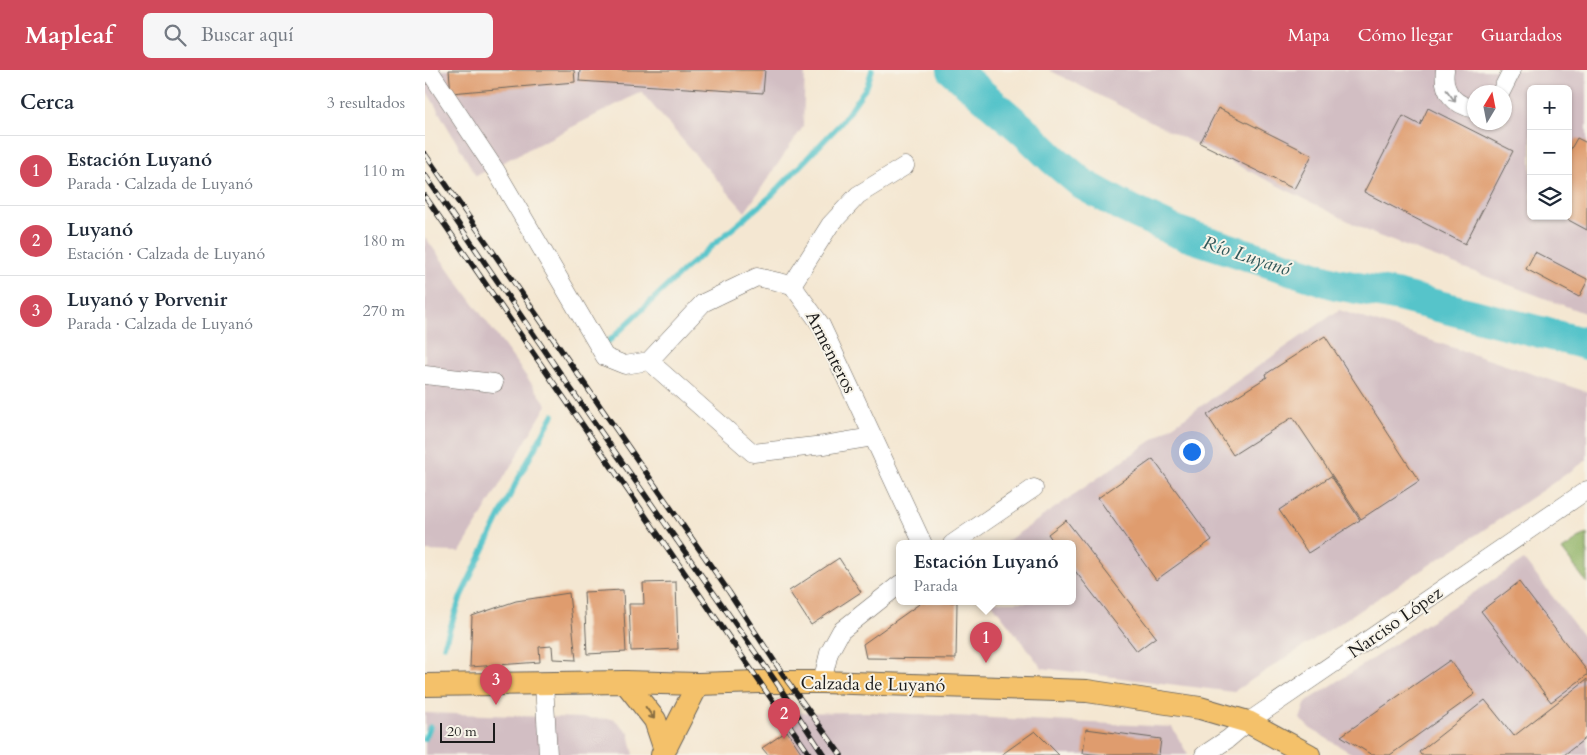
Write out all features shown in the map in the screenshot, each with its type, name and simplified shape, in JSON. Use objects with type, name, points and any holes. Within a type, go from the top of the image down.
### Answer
[{"type":"main road","points":[[625,682],[655,720],[663,753]]},
{"type":"main road","name":"Calzada de Luyanó","points":[[425,685],[822,682],[1087,691],[1200,708],[1248,722],[1309,755]]},
{"type":"main road","points":[[663,753],[698,684]]},
{"type":"street","points":[[429,70],[495,172],[605,357],[625,365],[649,361],[703,303],[757,277],[793,285],[830,225],[858,194],[905,166]]},
{"type":"street","points":[[1445,70],[1445,87],[1450,96],[1457,103],[1467,107]]},
{"type":"street","points":[[1504,85],[1512,70]]},
{"type":"street","name":"Armenteros","points":[[793,285],[821,325],[921,540]]},
{"type":"street","points":[[649,361],[753,453],[873,437]]},
{"type":"street","points":[[425,376],[494,383]]},
{"type":"street","points":[[958,540],[1034,488]]},
{"type":"street","name":"Narciso López","points":[[1204,755],[1229,747],[1248,722],[1587,490]]},
{"type":"street","points":[[822,682],[829,653],[841,631],[896,587]]},
{"type":"street","points":[[544,683],[548,755]]},
{"type":"shaded area","points":[[425,70],[805,70],[803,127],[745,212],[641,92],[476,176],[425,88]]},
{"type":"shaded area","points":[[1049,70],[1587,70],[1587,314],[1376,235]]},
{"type":"shaded area","points":[[425,237],[547,405],[460,552],[425,551]]},
{"type":"shaded area","points":[[1339,310],[1587,392],[1587,460],[1482,531],[1233,692],[1042,668],[993,605],[1076,605],[1076,540],[1009,540]]},
{"type":"shaded area","points":[[1524,560],[1587,641],[1587,755],[1354,755],[1311,729],[1300,719],[1306,702]]},
{"type":"shaded area","points":[[873,712],[1172,727],[1188,755],[800,755],[771,713]]},
{"type":"shaded area","points":[[425,713],[614,719],[629,733],[634,755],[425,755]]},
{"type":"green space","points":[[1587,533],[1587,583],[1562,550]]},
{"type":"building","points":[[449,70],[574,70],[575,82],[451,93]]},
{"type":"building","points":[[580,70],[765,70],[763,93],[579,81]]},
{"type":"building","points":[[1218,108],[1312,155],[1294,189],[1200,143]]},
{"type":"building","points":[[1428,108],[1467,128],[1467,130],[1471,130],[1513,151],[1465,244],[1364,192],[1403,116],[1420,125]]},
{"type":"building","points":[[1577,138],[1587,143],[1587,230],[1568,220],[1572,220],[1572,147]]},
{"type":"building","points":[[1535,252],[1587,279],[1579,297],[1526,269]]},
{"type":"building","points":[[1325,336],[1419,481],[1361,519],[1293,417],[1233,455],[1207,415],[1267,377],[1266,374]]},
{"type":"building","points":[[1153,459],[1212,540],[1156,580],[1098,498]]},
{"type":"building","points":[[1331,476],[1360,520],[1308,553],[1279,510]]},
{"type":"building","points":[[1066,520],[1156,637],[1137,651],[1076,572],[1076,540],[1052,540],[1048,534]]},
{"type":"building","points":[[839,558],[861,592],[811,625],[789,591]]},
{"type":"building","points":[[676,582],[678,649],[631,651],[629,604],[644,604],[643,583]]},
{"type":"building","points":[[1519,582],[1587,671],[1587,675],[1551,702],[1481,611]]},
{"type":"building","points":[[623,590],[626,652],[587,654],[584,592]]},
{"type":"building","points":[[569,593],[576,660],[553,659],[552,646],[539,647],[540,662],[470,667],[472,616],[516,601]]},
{"type":"building","points":[[918,605],[957,605],[956,659],[866,658],[863,644]]},
{"type":"building","points":[[1450,660],[1475,694],[1390,755],[1372,755],[1341,736]]},
{"type":"building","points":[[1587,679],[1587,737],[1564,755],[1421,755],[1419,752],[1485,700],[1514,736]]},
{"type":"building","points":[[1086,729],[1161,739],[1159,755],[1083,753]]},
{"type":"building","points":[[787,731],[803,755],[768,755],[762,748]]},
{"type":"building","points":[[1035,731],[1059,755],[1001,755]]},
{"type":"waterway","points":[[609,341],[685,269],[772,195],[841,123],[867,86],[872,70]]},
{"type":"waterway","name":"Río Luyanó","points":[[953,70],[1084,185],[1124,207],[1177,232],[1336,284],[1395,295],[1587,344]]},
{"type":"waterway","points":[[444,646],[461,596],[517,481],[553,415]]},
{"type":"waterway","points":[[425,739],[430,727]]},
{"type":"railway","points":[[425,154],[729,592],[788,682],[841,755]]},
{"type":"railway","points":[[425,175],[571,389],[776,682],[824,755]]},
{"type":"railway","points":[[425,196],[810,755]]},
{"type":"place","name":"Estación Luyanó","points":[[986,663]]},
{"type":"place","name":"Luyanó y Porvenir","points":[[496,705]]},
{"type":"place","name":"Luyanó","points":[[784,739]]}]
